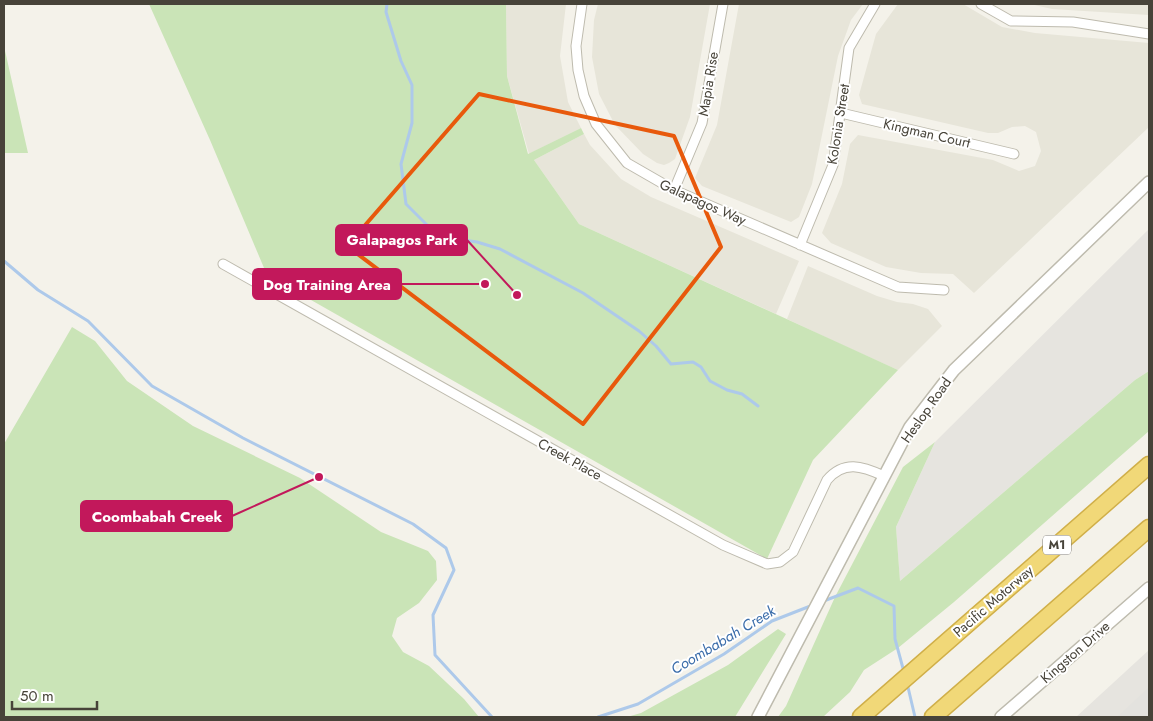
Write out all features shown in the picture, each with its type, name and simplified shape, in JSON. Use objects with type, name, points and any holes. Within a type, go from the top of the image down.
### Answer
[{"type":"highway","name":"Pacific Motorway","points":[[861,717],[1149,465]]},
{"type":"highway","points":[[933,717],[1149,528]]},
{"type":"street","name":"Galapagos Way","points":[[582,4],[577,39],[578,70],[584,96],[596,124],[627,163],[674,190],[898,287],[944,290]]},
{"type":"street","name":"Mapia Rise","points":[[674,190],[702,123],[707,103],[713,50],[723,4]]},
{"type":"street","name":"Kolonia Street","points":[[800,246],[833,165],[849,48],[875,4]]},
{"type":"street","points":[[981,4],[1011,21],[1073,22],[1149,34]]},
{"type":"street","name":"Kingman Court","points":[[840,113],[1014,154]]},
{"type":"street","name":"Heslop Road","points":[[758,717],[910,427],[954,370],[1149,182]]},
{"type":"street","name":"Creek Place","points":[[223,264],[714,540],[759,562],[767,564],[780,562],[793,552],[827,480],[834,472],[853,465],[884,476]]},
{"type":"street","name":"Kingston Drive","points":[[1001,717],[1149,588]]},
{"type":"highlighted area","points":[[479,94],[674,136],[721,247],[583,424],[347,246]]},
{"type":"shaded area","points":[[506,4],[566,4],[560,56],[568,102],[581,128],[529,154],[507,76]]},
{"type":"shaded area","points":[[598,4],[710,4],[690,117],[675,159],[669,163],[664,165],[657,163],[643,154],[615,125],[599,94],[592,57],[594,20]]},
{"type":"shaded area","points":[[739,4],[863,4],[851,20],[838,56],[812,184],[799,217],[791,222],[702,186],[695,178],[717,125]]},
{"type":"shaded area","points":[[898,4],[963,4],[1002,27],[1035,33],[1149,43],[1149,127],[974,293],[953,274],[921,273],[886,267],[831,243],[822,233],[842,184],[850,144],[858,135],[993,160],[1019,171],[1035,166],[1041,151],[1036,132],[1025,126],[1012,127],[998,133],[988,133],[862,104],[859,95],[876,34]]},
{"type":"shaded area","points":[[1030,4],[1149,4],[1149,15],[1052,9]]},
{"type":"shaded area","points":[[584,134],[590,145],[621,179],[651,197],[799,261],[776,314],[579,224],[534,160]]},
{"type":"shaded area","points":[[1149,229],[1149,371],[1135,380],[900,581],[896,527],[935,442]]},
{"type":"shaded area","points":[[808,266],[877,296],[928,309],[942,326],[898,370],[787,319]]},
{"type":"shaded area","points":[[1149,650],[1149,717],[1076,717]]},
{"type":"shaded area","points":[[1149,687],[1149,717],[1117,717]]},
{"type":"green space","points":[[149,4],[506,4],[507,76],[528,154],[581,128],[584,134],[534,160],[579,224],[898,370],[813,460],[767,559],[267,275],[210,140]]},
{"type":"green space","points":[[4,47],[6,55],[28,153],[4,153]]},
{"type":"green space","points":[[72,327],[95,341],[127,381],[193,426],[300,478],[381,532],[428,551],[436,561],[437,580],[419,603],[397,618],[392,636],[403,652],[429,666],[464,699],[479,717],[4,717],[4,444]]},
{"type":"green space","points":[[1149,371],[1149,431],[954,602],[898,648],[864,670],[850,692],[823,717],[778,717],[786,706],[835,597],[903,467],[935,442],[896,527],[900,581],[1135,380]]},
{"type":"green space","points":[[778,629],[786,634],[735,717],[627,717],[641,713],[728,665]]},
{"type":"waterway","points":[[387,4],[386,12],[401,61],[412,85],[412,123],[401,164],[406,204],[432,230],[457,239],[477,242],[500,249],[583,293],[639,331],[656,346],[671,364],[693,362],[701,367],[710,381],[727,390],[742,394],[758,406]]},
{"type":"waterway","name":"Coombabah Creek","points":[[4,261],[38,290],[88,321],[152,386],[243,438],[413,524],[446,548],[454,570],[433,615],[435,655],[492,717]]},
{"type":"waterway","name":"Coombabah Creek","points":[[821,602],[858,588],[894,606],[895,639],[904,672]]},
{"type":"waterway","name":"Coombabah Creek","points":[[598,717],[638,704],[724,654],[772,621],[813,605]]},
{"type":"waterway","name":"Coombabah Creek","points":[[907,683],[915,717]]},
{"type":"place","name":"Dog Training Area","points":[[485,284]]},
{"type":"place","name":"Galapagos Park","points":[[517,295]]},
{"type":"place","name":"Coombabah Creek","points":[[319,477]]}]
